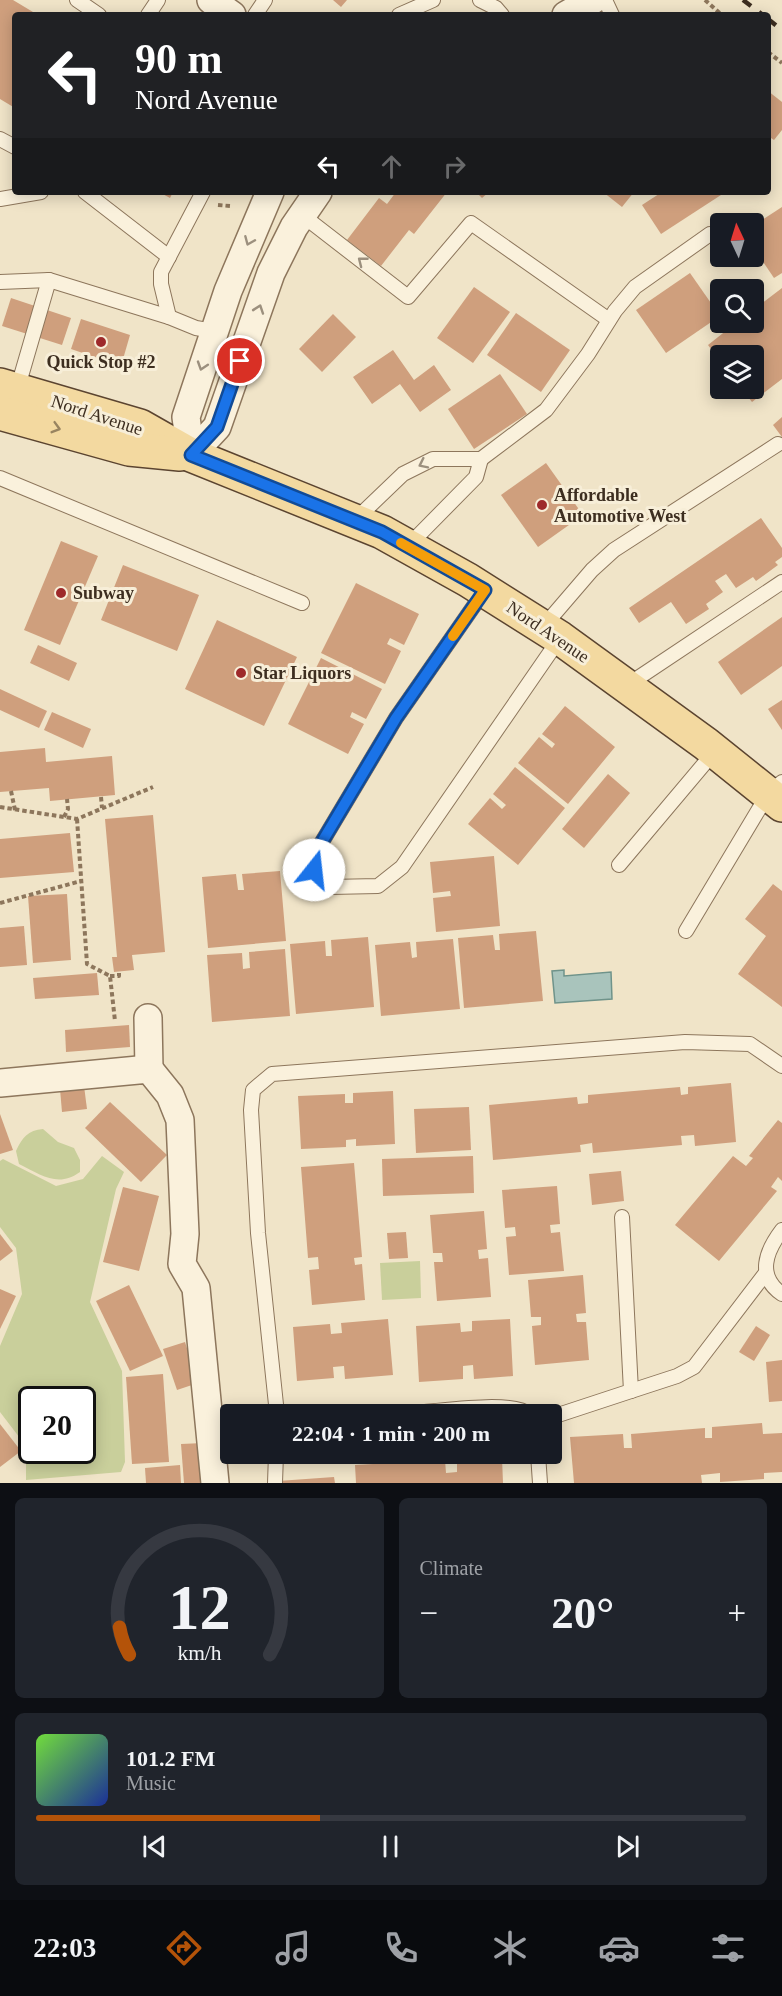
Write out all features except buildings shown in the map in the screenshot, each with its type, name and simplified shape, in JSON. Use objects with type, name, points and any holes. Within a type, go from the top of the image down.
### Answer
[{"type":"main road","name":"Nord Avenue","points":[[6,396],[140,426],[191,455],[355,520],[408,546],[485,590],[551,633],[777,794]]},
{"type":"street","points":[[211,0],[228,12]]},
{"type":"street","points":[[571,12],[593,0]]},
{"type":"street","points":[[191,455],[186,417],[213,331],[269,195]]},
{"type":"street","points":[[191,455],[217,427],[271,273],[302,215],[316,195]]},
{"type":"street","points":[[148,1018],[149,1069],[170,1095],[180,1120],[185,1234],[182,1264],[196,1288],[215,1483]]},
{"type":"street","points":[[0,1083],[149,1069]]},
{"type":"lane","points":[[77,0],[95,12]]},
{"type":"lane","points":[[406,12],[433,0]]},
{"type":"lane","points":[[480,0],[499,12]]},
{"type":"lane","points":[[0,199],[23,195]]},
{"type":"lane","points":[[89,195],[169,257]]},
{"type":"lane","points":[[169,317],[161,284],[161,272],[201,195]]},
{"type":"lane","points":[[302,215],[408,297],[471,223],[609,320]]},
{"type":"lane","points":[[355,520],[404,474],[434,459],[481,459],[546,410],[635,287],[710,234]]},
{"type":"lane","points":[[0,282],[49,280],[169,317],[196,328],[213,331]]},
{"type":"lane","points":[[6,396],[49,280]]},
{"type":"lane","points":[[485,590],[396,718],[316,852],[314,870],[330,887],[378,886],[402,867],[592,570],[614,550],[778,444]]},
{"type":"lane","points":[[408,546],[476,477],[481,459]]},
{"type":"lane","points":[[0,478],[302,603]]},
{"type":"lane","points":[[626,686],[782,582]]},
{"type":"lane","points":[[619,865],[715,751]]},
{"type":"lane","points":[[686,931],[777,794]]},
{"type":"lane","points":[[276,1404],[258,1233],[251,1110],[253,1090],[272,1074],[685,1042],[750,1044],[782,1066]]},
{"type":"lane","points":[[622,1217],[631,1391]]},
{"type":"lane","points":[[562,1414],[678,1376],[694,1367],[765,1274],[769,1247],[782,1230]]},
{"type":"lane","points":[[765,1274],[772,1287],[782,1294]]},
{"type":"lane","points":[[275,1483],[276,1464]]},
{"type":"lane","points":[[539,1464],[540,1483]]},
{"type":"path","points":[[705,0],[719,12]]},
{"type":"path","points":[[0,807],[77,819],[153,787]]},
{"type":"path","points":[[11,791],[15,810]]},
{"type":"path","points":[[101,796],[102,808]]},
{"type":"path","points":[[64,817],[68,809],[68,799]]},
{"type":"path","points":[[77,819],[87,964],[110,976],[119,976],[119,971]]},
{"type":"path","points":[[0,903],[81,881]]},
{"type":"path","points":[[110,976],[115,1021]]},
{"type":"green space","points":[[43,1129],[58,1142],[74,1148],[80,1160],[80,1172],[72,1177],[57,1179],[42,1176],[19,1164],[16,1151],[21,1142],[29,1133]]},
{"type":"green space","points":[[102,1156],[124,1172],[116,1189],[90,1302],[122,1371],[125,1462],[121,1472],[26,1480],[26,1464],[96,1464],[96,1386],[18,1386],[18,1436],[0,1412],[0,1346],[22,1294],[16,1248],[0,1227],[0,1161],[3,1159],[56,1186],[83,1179]]},
{"type":"green space","points":[[420,1261],[421,1298],[382,1300],[380,1263]]},
{"type":"water","points":[[564,970],[564,976],[611,972],[612,999],[555,1003],[552,971]]},
{"type":"railway","points":[[743,0],[759,12]]},
{"type":"railway","points":[[771,21],[782,30]]},
{"type":"slow traffic","points":[[401,543],[485,590],[453,636]]},
{"type":"place","name":"Quick Stop #2","points":[[101,342]]},
{"type":"place","name":"Affordable Automotive West","points":[[542,505]]},
{"type":"place","name":"Subway","points":[[61,593]]},
{"type":"place","name":"Star Liquors","points":[[241,673]]},
{"type":"route","points":[[240,361],[217,427],[191,455],[234,470],[382,532],[485,590],[396,718],[316,852],[314,870]]}]
